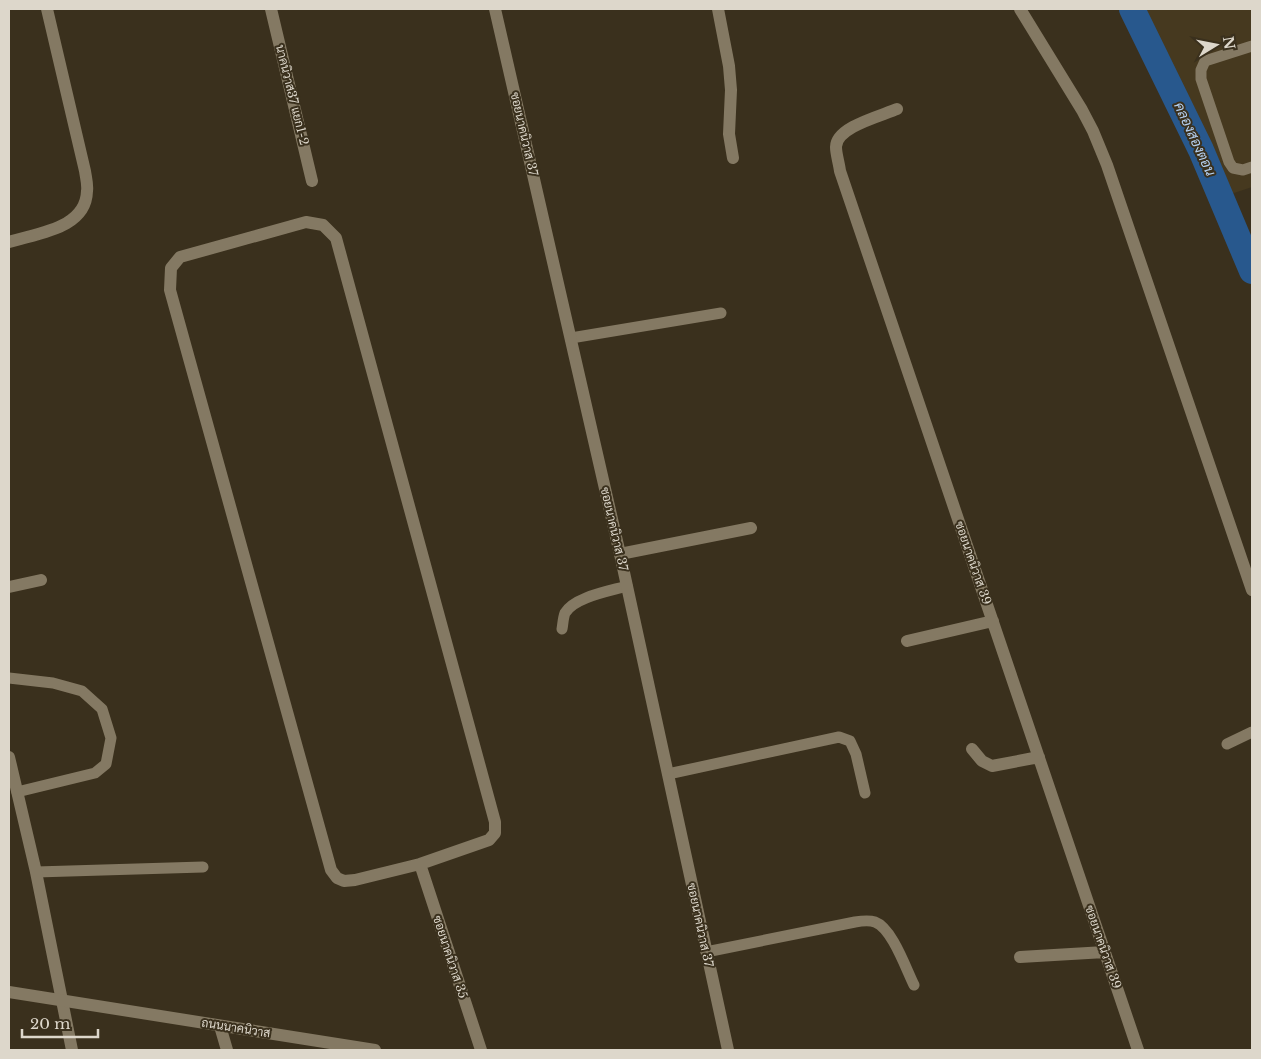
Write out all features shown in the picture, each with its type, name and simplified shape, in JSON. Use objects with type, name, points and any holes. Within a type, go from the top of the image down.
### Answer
[{"type":"street","points":[[9,242],[63,226],[77,216],[84,206],[87,192],[86,171],[46,9]]},
{"type":"street","name":"นาคนิวาส37 แยก1-2","points":[[271,9],[312,180]]},
{"type":"street","name":"ซอยนาคนิวาส 37","points":[[495,9],[620,554],[728,1050]]},
{"type":"street","points":[[718,9],[729,66],[731,90],[729,134],[732,158]]},
{"type":"street","points":[[1020,9],[1082,110],[1097,139],[1252,590]]},
{"type":"street","name":"ซอยนาคนิวาส 39","points":[[897,109],[846,130],[839,136],[836,146],[840,171],[1138,1050]]},
{"type":"street","points":[[306,222],[323,225],[336,238],[495,822],[495,833],[489,840],[420,864],[344,882],[337,878],[331,870],[170,290],[171,268],[180,257],[306,222]]},
{"type":"street","points":[[620,554],[751,528]]},
{"type":"street","points":[[9,587],[41,580]]},
{"type":"street","points":[[906,641],[993,621]]},
{"type":"street","points":[[972,749],[982,762],[992,766],[1039,757]]},
{"type":"street","points":[[9,757],[36,872],[72,1050]]},
{"type":"street","name":"ซอยนาคนิวาส 35","points":[[420,864],[481,1050]]},
{"type":"street","points":[[1020,957],[1104,952]]},
{"type":"street","name":"ถนนนาคนิวาส","points":[[9,992],[375,1050]]},
{"type":"street","points":[[220,1026],[227,1050]]},
{"type":"lane","points":[[1252,46],[1205,61],[1201,70],[1201,79],[1229,162],[1233,168],[1243,170],[1252,166]]},
{"type":"lane","points":[[571,338],[720,313]]},
{"type":"lane","points":[[562,629],[565,614],[573,604],[586,598],[627,586]]},
{"type":"lane","points":[[9,678],[53,683],[82,691],[102,710],[111,738],[106,764],[94,773],[17,792]]},
{"type":"lane","points":[[1228,744],[1252,732]]},
{"type":"lane","points":[[668,774],[839,737],[850,741],[856,754],[865,793]]},
{"type":"lane","points":[[36,872],[203,867]]},
{"type":"lane","points":[[706,952],[855,922],[872,921],[880,924],[890,936],[914,985]]},
{"type":"shaded area","points":[[1141,9],[1252,9],[1252,187],[1228,195]]},
{"type":"waterway","name":"คลองสองตอน","points":[[1132,9],[1201,150],[1252,271]]}]
